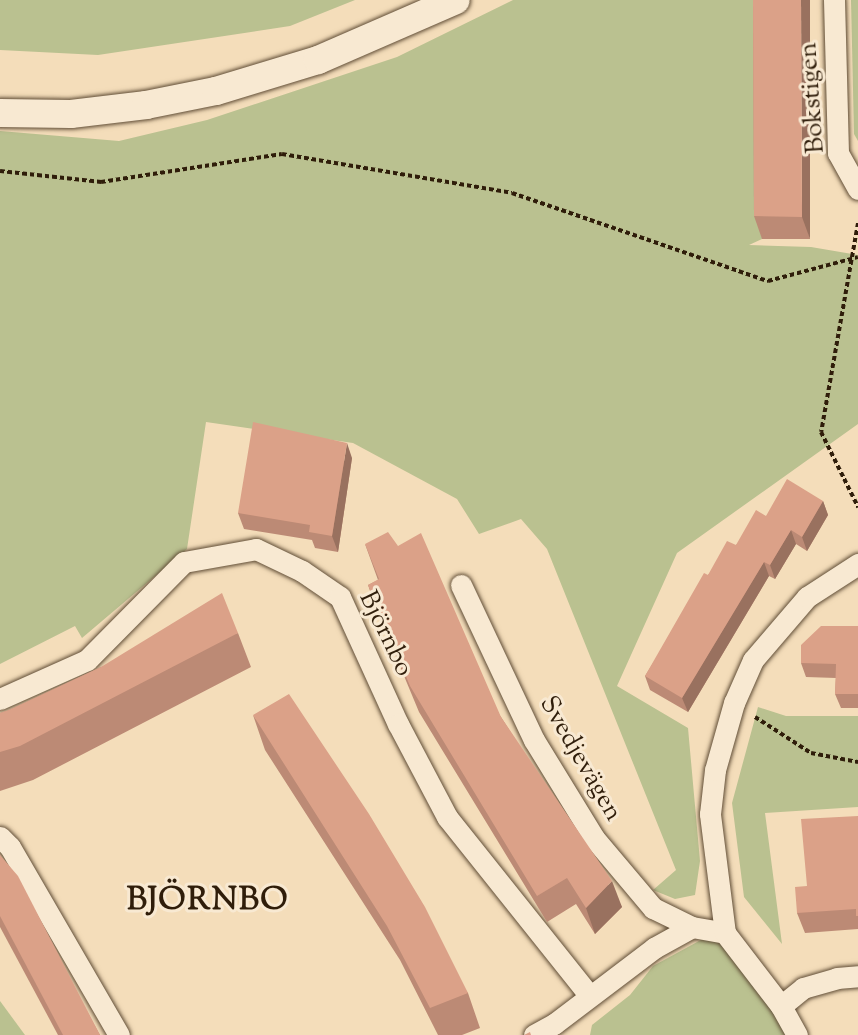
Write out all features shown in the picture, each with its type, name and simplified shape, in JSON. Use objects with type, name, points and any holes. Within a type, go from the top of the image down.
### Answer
[{"type":"main road","points":[[0,113],[71,114],[146,105],[216,91],[318,60],[456,0]]},
{"type":"street","name":"Bokstigen","points":[[834,0],[838,153],[858,189]]},
{"type":"street","name":"Björnbo","points":[[0,699],[87,660],[184,562],[256,549],[302,571],[340,597],[398,724],[447,817],[590,995]]},
{"type":"street","points":[[797,1035],[781,1006],[725,933],[715,878],[710,814],[716,770],[734,703],[753,660],[807,597],[858,564]]},
{"type":"street","name":"Svedjevägen","points":[[461,585],[534,740],[594,838],[653,908],[692,927]]},
{"type":"street","points":[[0,837],[10,847],[119,1035]]},
{"type":"street","points":[[534,1035],[554,1024],[654,948],[692,927],[725,933]]},
{"type":"street","points":[[781,1006],[803,988],[837,978],[858,976]]},
{"type":"path","points":[[0,171],[101,183],[282,154],[512,193],[768,281],[857,260]]},
{"type":"path","points":[[858,223],[857,260],[821,432],[858,507]]},
{"type":"path","points":[[734,703],[811,753],[858,762]]},
{"type":"green space","points":[[0,0],[355,0],[290,26],[98,55],[0,50]]},
{"type":"green space","points":[[513,0],[761,0],[762,239],[749,245],[811,247],[858,255],[858,424],[677,553],[617,686],[688,728],[700,861],[695,895],[675,899],[653,890],[676,870],[547,549],[521,519],[479,534],[457,499],[353,443],[206,422],[187,549],[82,638],[75,626],[0,664],[0,131],[119,141],[207,120],[397,57]]},
{"type":"green space","points":[[851,0],[858,0],[858,141],[854,134]]},
{"type":"green space","points":[[758,707],[786,716],[858,716],[858,807],[765,813],[782,944],[744,897],[732,803]]},
{"type":"green space","points":[[710,935],[776,995],[795,1035],[590,1035],[592,1025],[630,995],[653,966]]},
{"type":"green space","points":[[0,1001],[25,1035],[0,1035]]},
{"type":"building","points":[[753,0],[801,0],[802,217],[754,216]]},
{"type":"building","points":[[253,422],[347,443],[332,536],[309,532],[310,525],[238,513]]},
{"type":"building","points":[[787,479],[823,501],[802,537],[791,530],[770,565],[764,562],[682,698],[645,676],[704,573],[708,575],[727,541],[736,545],[756,510],[766,516]]},
{"type":"building","points":[[388,532],[398,546],[421,533],[501,717],[612,881],[586,908],[567,878],[537,896],[410,686],[368,585],[379,579],[365,544]]},
{"type":"building","points":[[222,593],[238,633],[20,746],[0,752],[0,713],[101,667]]},
{"type":"building","points":[[821,626],[858,626],[858,694],[835,694],[836,664],[801,663],[801,645]]},
{"type":"building","points":[[289,694],[369,814],[425,907],[468,993],[430,1008],[387,926],[253,715]]},
{"type":"building","points":[[858,816],[858,916],[856,916],[856,909],[797,913],[795,887],[807,886],[801,819]]},
{"type":"building","points":[[0,855],[18,876],[100,1035],[63,1035],[0,916]]},
{"type":"district","name":"BJÖRNBO","points":[[208,901]]}]
